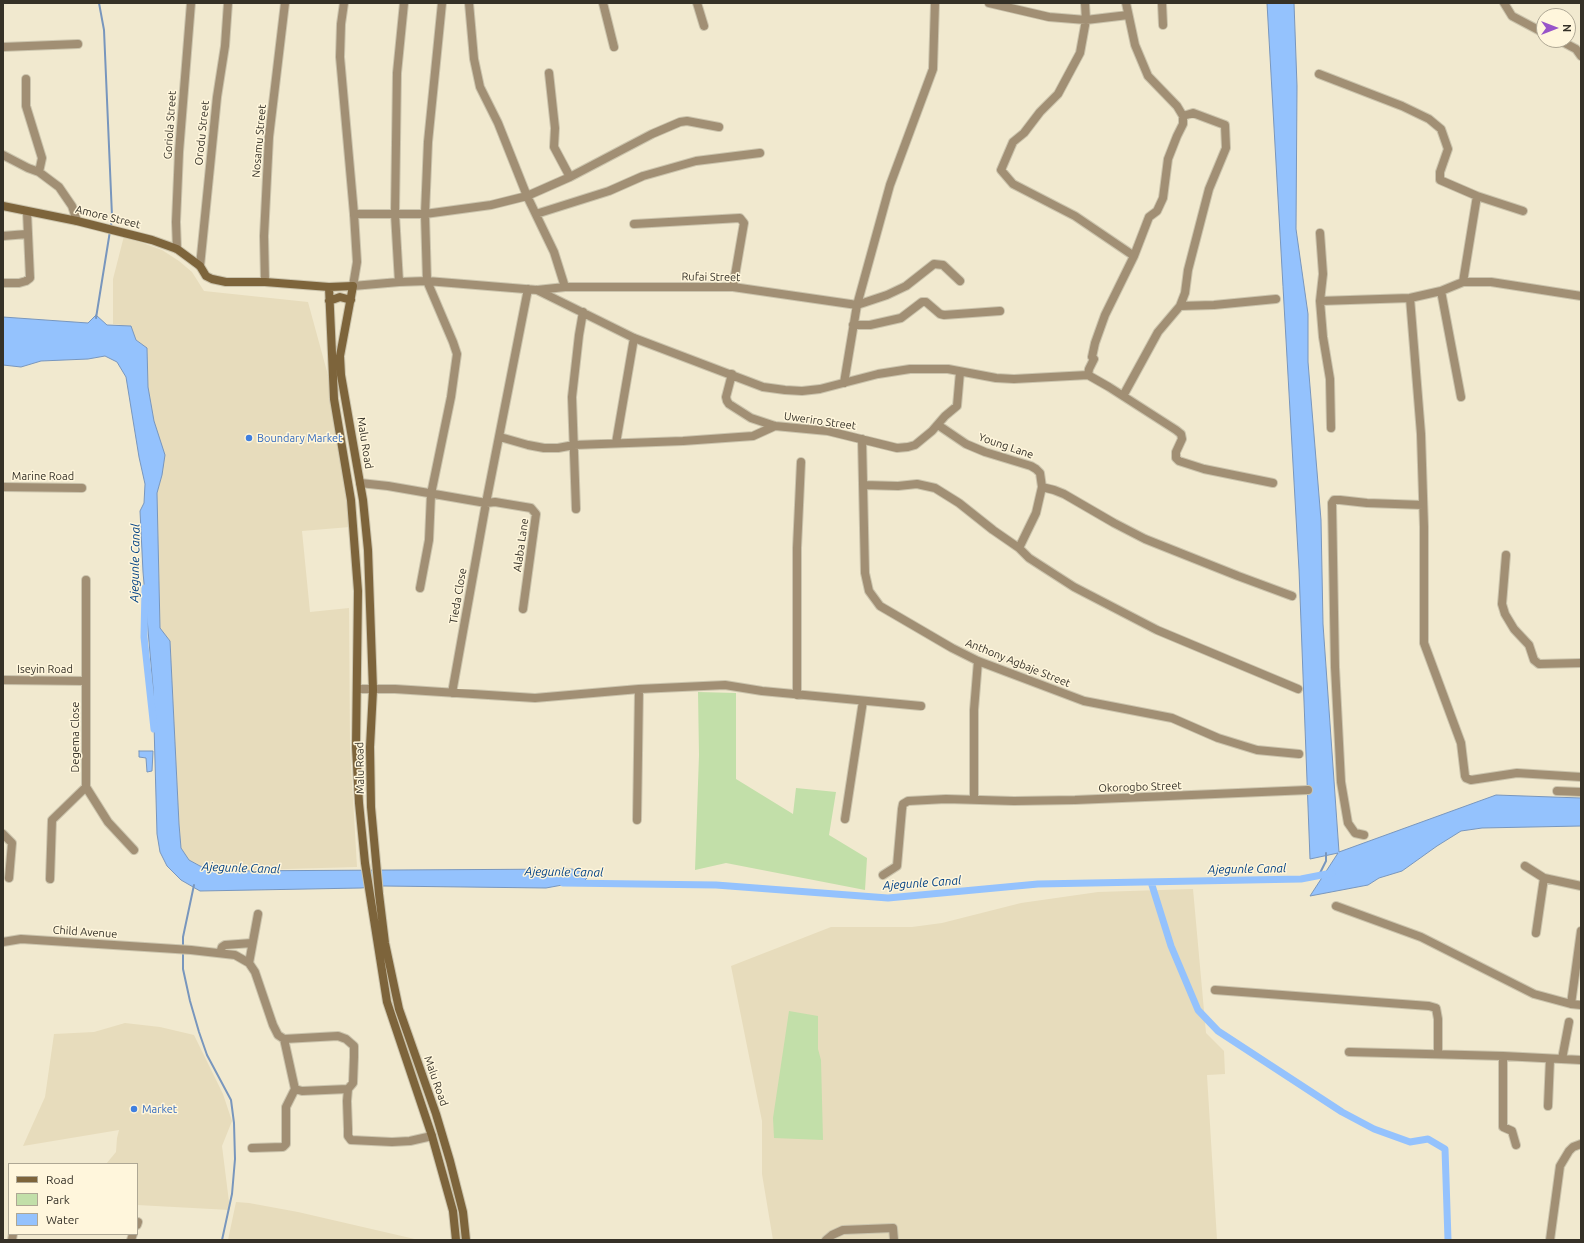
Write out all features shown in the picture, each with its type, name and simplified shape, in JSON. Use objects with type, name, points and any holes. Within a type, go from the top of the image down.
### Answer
[{"type":"main road","name":"Amore Street","points":[[3,206],[94,225],[130,234],[177,249],[200,266],[206,276],[212,279],[226,282],[266,282],[329,287],[353,283]]},
{"type":"main road","name":"Malu Road","points":[[353,283],[340,356],[341,375],[363,500],[370,581],[373,690],[370,747],[371,807],[376,862],[375,894],[387,1002],[432,1136],[453,1211],[456,1240]]},
{"type":"main road","name":"Malu Road","points":[[329,287],[334,399],[351,500],[358,591],[356,747],[359,803],[365,863],[375,894],[399,1009],[430,1097],[458,1188],[463,1212],[466,1240]]},
{"type":"main road","points":[[329,301],[340,297],[350,300]]},
{"type":"main road","points":[[351,500],[363,500]]},
{"type":"main road","points":[[420,1101],[430,1097]]},
{"type":"street","name":"Goriola Street","points":[[177,249],[176,222],[179,152],[191,3]]},
{"type":"street","name":"Orodu Street","points":[[200,266],[217,97],[225,46],[228,3]]},
{"type":"street","name":"Nosamu Street","points":[[266,282],[264,236],[269,137],[285,3]]},
{"type":"street","points":[[344,3],[341,24],[340,57],[357,262],[353,283],[427,281],[537,290],[634,338],[763,387],[785,390],[802,391],[820,389],[878,374],[910,369],[948,369],[996,378],[1014,379],[1088,375],[1181,434],[1182,438],[1176,452],[1176,458],[1179,462],[1204,469],[1273,483]]},
{"type":"street","points":[[399,282],[395,214],[398,73],[404,3]]},
{"type":"street","points":[[420,588],[429,540],[431,494],[451,397],[457,354],[454,342],[427,281],[425,214],[428,142],[442,3]]},
{"type":"street","points":[[469,3],[474,59],[480,87],[498,123],[527,196],[554,252],[565,287]]},
{"type":"street","points":[[602,3],[614,47]]},
{"type":"street","points":[[697,3],[704,26]]},
{"type":"street","points":[[844,383],[856,305],[890,184],[934,69],[935,3]]},
{"type":"street","points":[[989,3],[1049,17],[1086,20],[1128,15]]},
{"type":"street","points":[[1085,3],[1086,20],[1080,53],[1058,94],[1040,112],[1024,133],[1013,142],[1001,170],[1013,184],[1075,216],[1134,256]]},
{"type":"street","points":[[1088,375],[1094,359],[1092,357],[1095,343],[1105,315],[1134,256],[1149,217],[1157,211],[1163,198],[1168,159],[1183,124],[1183,116],[1177,106],[1148,76],[1135,46],[1126,3]]},
{"type":"street","points":[[1162,3],[1163,26]]},
{"type":"street","points":[[1504,3],[1512,16],[1536,29]]},
{"type":"street","points":[[3,47],[78,44]]},
{"type":"street","points":[[1574,48],[1581,56]]},
{"type":"street","points":[[548,73],[555,128],[554,147],[570,177]]},
{"type":"street","points":[[1319,74],[1402,106],[1428,119],[1441,129],[1448,149],[1440,172],[1440,180],[1477,196],[1523,211]]},
{"type":"street","points":[[26,79],[26,106],[42,158],[39,172]]},
{"type":"street","points":[[1123,396],[1158,332],[1180,306],[1185,293],[1188,270],[1209,189],[1226,148],[1225,125],[1193,113],[1183,116]]},
{"type":"street","points":[[354,214],[425,214],[491,205],[527,196],[570,177],[652,134],[680,122],[687,120],[719,127]]},
{"type":"street","points":[[536,214],[609,191],[643,176],[696,161],[760,153]]},
{"type":"street","points":[[3,155],[39,172],[59,187],[72,206],[77,221]]},
{"type":"street","points":[[1463,282],[1477,196]]},
{"type":"street","points":[[3,283],[19,283],[30,278],[27,212]]},
{"type":"street","points":[[634,224],[740,218],[744,223],[733,287]]},
{"type":"street","points":[[1320,233],[1323,274],[1320,301],[1323,337],[1330,379],[1331,428]]},
{"type":"street","points":[[3,236],[27,234]]},
{"type":"street","points":[[856,305],[887,295],[906,286],[934,264],[943,265],[960,281]]},
{"type":"street","points":[[1320,301],[1410,298],[1441,291],[1463,282],[1491,282],[1581,296]]},
{"type":"street","name":"Rufai Street","points":[[537,290],[565,287],[733,287],[856,305]]},
{"type":"street","name":"Tieda Close","points":[[452,693],[486,503],[528,289]]},
{"type":"street","points":[[1441,291],[1461,397]]},
{"type":"street","points":[[1410,298],[1421,434],[1424,527],[1424,644],[1461,743],[1466,778],[1471,780],[1517,772],[1581,777]]},
{"type":"street","points":[[1180,306],[1214,305],[1276,299]]},
{"type":"street","points":[[853,325],[870,325],[901,318],[922,302],[926,302],[940,314],[944,315],[1000,311]]},
{"type":"street","points":[[576,509],[572,397],[583,312]]},
{"type":"street","points":[[616,443],[634,338]]},
{"type":"street","name":"Uweriro Street","points":[[732,374],[726,397],[729,404],[751,418],[775,426],[828,431],[862,438],[897,448],[915,445],[957,406],[960,372]]},
{"type":"street","name":"Young Lane","points":[[938,425],[966,444],[1036,469],[1040,473],[1042,487]]},
{"type":"street","points":[[500,437],[528,445],[544,448],[558,448],[574,445],[683,442],[753,436],[775,426]]},
{"type":"street","name":"Anthony Agbaje Street","points":[[862,438],[865,573],[869,591],[880,606],[952,648],[978,660],[1084,702],[1172,718],[1218,738],[1257,750],[1299,754]]},
{"type":"street","points":[[797,695],[797,548],[801,462]]},
{"type":"street","points":[[360,483],[486,503]]},
{"type":"street","points":[[863,485],[898,486],[917,484],[936,488],[959,502],[993,530],[1019,548],[1029,558],[1074,587],[1158,630],[1298,689]]},
{"type":"street","name":"Marine Road","points":[[3,487],[82,488]]},
{"type":"street","points":[[1019,548],[1036,513],[1042,487],[1064,494],[1145,539],[1292,596]]},
{"type":"street","points":[[1364,835],[1354,832],[1348,823],[1341,782],[1335,667],[1332,503],[1334,500],[1340,500],[1367,503],[1423,505]]},
{"type":"street","name":"Alaba Lane","points":[[486,503],[495,502],[526,506],[531,508],[536,514],[523,609]]},
{"type":"street","points":[[1506,555],[1502,604],[1505,614],[1514,629],[1529,645],[1534,660],[1539,664],[1581,663]]},
{"type":"street","name":"Degema Close","points":[[50,879],[52,820],[86,787],[86,580]]},
{"type":"street","points":[[974,800],[974,710],[978,660]]},
{"type":"street","name":"Iseyin Road","points":[[3,680],[86,680]]},
{"type":"street","points":[[357,689],[395,689],[534,698],[639,689],[725,684],[762,692],[921,706]]},
{"type":"street","points":[[637,820],[639,689]]},
{"type":"street","points":[[845,819],[863,700]]},
{"type":"street","points":[[86,787],[108,822],[134,850]]},
{"type":"street","name":"Okorogbo Street","points":[[883,875],[894,868],[898,862],[903,804],[908,801],[1075,800],[1308,790]]},
{"type":"street","points":[[1557,791],[1581,792]]},
{"type":"street","points":[[3,834],[12,844],[9,878]]},
{"type":"street","points":[[1525,866],[1544,878],[1581,886]]},
{"type":"street","points":[[1536,933],[1544,878]]},
{"type":"street","points":[[1336,906],[1421,937],[1534,994],[1571,1004],[1581,1005]]},
{"type":"street","points":[[258,914],[249,963],[255,972],[273,1025],[278,1035],[284,1039],[338,1036],[346,1039],[354,1046],[353,1083],[348,1089],[346,1101],[348,1136],[351,1140],[392,1142],[410,1141],[432,1136]]},
{"type":"street","points":[[1571,1004],[1581,931]]},
{"type":"street","name":"Child Avenue","points":[[3,942],[21,939],[191,950],[235,955],[249,963]]},
{"type":"street","points":[[220,953],[222,947],[225,945],[252,943]]},
{"type":"street","points":[[1215,990],[1429,1006],[1436,1008],[1438,1019],[1438,1054]]},
{"type":"street","points":[[1562,1059],[1569,1022]]},
{"type":"street","points":[[252,1148],[283,1147],[286,1144],[286,1106],[295,1089],[284,1039]]},
{"type":"street","points":[[1349,1052],[1503,1056],[1581,1060]]},
{"type":"street","points":[[1503,1056],[1503,1127],[1512,1131],[1516,1145]]},
{"type":"street","points":[[1548,1106],[1550,1058]]},
{"type":"street","points":[[295,1089],[302,1091],[348,1089]]},
{"type":"street","points":[[1550,1240],[1560,1166],[1569,1151],[1573,1147],[1581,1144]]},
{"type":"street","points":[[826,1240],[842,1230],[893,1228],[894,1240]]},
{"type":"shaded area","points":[[124,236],[162,250],[179,261],[192,272],[204,291],[308,302],[332,390],[348,483],[350,527],[302,531],[310,612],[349,608],[350,748],[357,867],[218,871],[200,866],[189,860],[181,848],[170,641],[160,628],[157,493],[162,475],[148,387],[147,349],[136,340],[131,326],[113,324],[113,279]]},
{"type":"shaded area","points":[[1193,889],[1206,1033],[1224,1051],[1225,1074],[1207,1075],[1217,1240],[773,1240],[762,1174],[762,1121],[731,966],[831,927],[912,927],[942,923],[1021,903],[1098,892]]},
{"type":"shaded area","name":"Market","points":[[125,1023],[160,1027],[194,1035],[223,1094],[232,1121],[222,1146],[230,1210],[138,1205],[138,1163],[107,1163],[116,1152],[119,1130],[23,1146],[45,1097],[54,1034],[94,1032]]},
{"type":"shaded area","points":[[236,1202],[298,1212],[419,1240],[228,1240]]},
{"type":"green space","points":[[698,692],[736,693],[736,779],[793,814],[796,788],[836,792],[829,835],[867,858],[865,890],[726,863],[695,870],[699,755]]},
{"type":"green space","points":[[789,1011],[818,1016],[818,1049],[821,1060],[823,1140],[774,1138],[773,1118]]},
{"type":"water","points":[[1267,3],[1294,3],[1297,86],[1296,229],[1308,314],[1308,362],[1321,520],[1323,624],[1339,852],[1496,795],[1581,798],[1581,826],[1482,828],[1461,831],[1402,871],[1379,878],[1368,885],[1310,896],[1338,853],[1310,859],[1299,570]]},
{"type":"water","points":[[96,315],[107,325],[131,326],[136,340],[147,348],[148,387],[154,421],[165,455],[157,493],[160,628],[170,641],[181,848],[189,860],[200,866],[218,871],[572,869],[590,875],[584,881],[546,888],[384,886],[361,888],[200,891],[181,880],[167,866],[160,852],[157,834],[153,688],[143,572],[140,511],[144,503],[145,484],[126,377],[117,362],[105,356],[88,359],[41,361],[21,367],[3,365],[3,317],[88,323]]},
{"type":"water","points":[[139,751],[153,751],[152,771],[147,772],[146,758],[139,757]]},
{"type":"waterway","points":[[99,3],[104,30],[112,216],[111,227]]},
{"type":"waterway","points":[[96,318],[110,231]]},
{"type":"waterway","name":"Ajegunle Canal","points":[[145,588],[144,637],[154,729]]},
{"type":"waterway","points":[[1319,875],[1326,861],[1326,853]]},
{"type":"waterway","name":"Ajegunle Canal","points":[[563,883],[716,885],[888,898],[1038,884],[1301,879],[1332,873]]},
{"type":"waterway","points":[[1151,882],[1171,946],[1198,1010],[1218,1031],[1342,1112],[1374,1129],[1410,1142],[1428,1139],[1445,1149],[1448,1240]]},
{"type":"waterway","points":[[183,948],[183,937],[194,885]]},
{"type":"waterway","points":[[183,952],[183,969],[199,1032],[207,1055],[231,1100],[234,1123],[235,1159],[232,1194],[222,1240]]},
{"type":"place","name":"Boundary Market","points":[[249,438]]},
{"type":"place","name":"Market","points":[[134,1109]]}]
